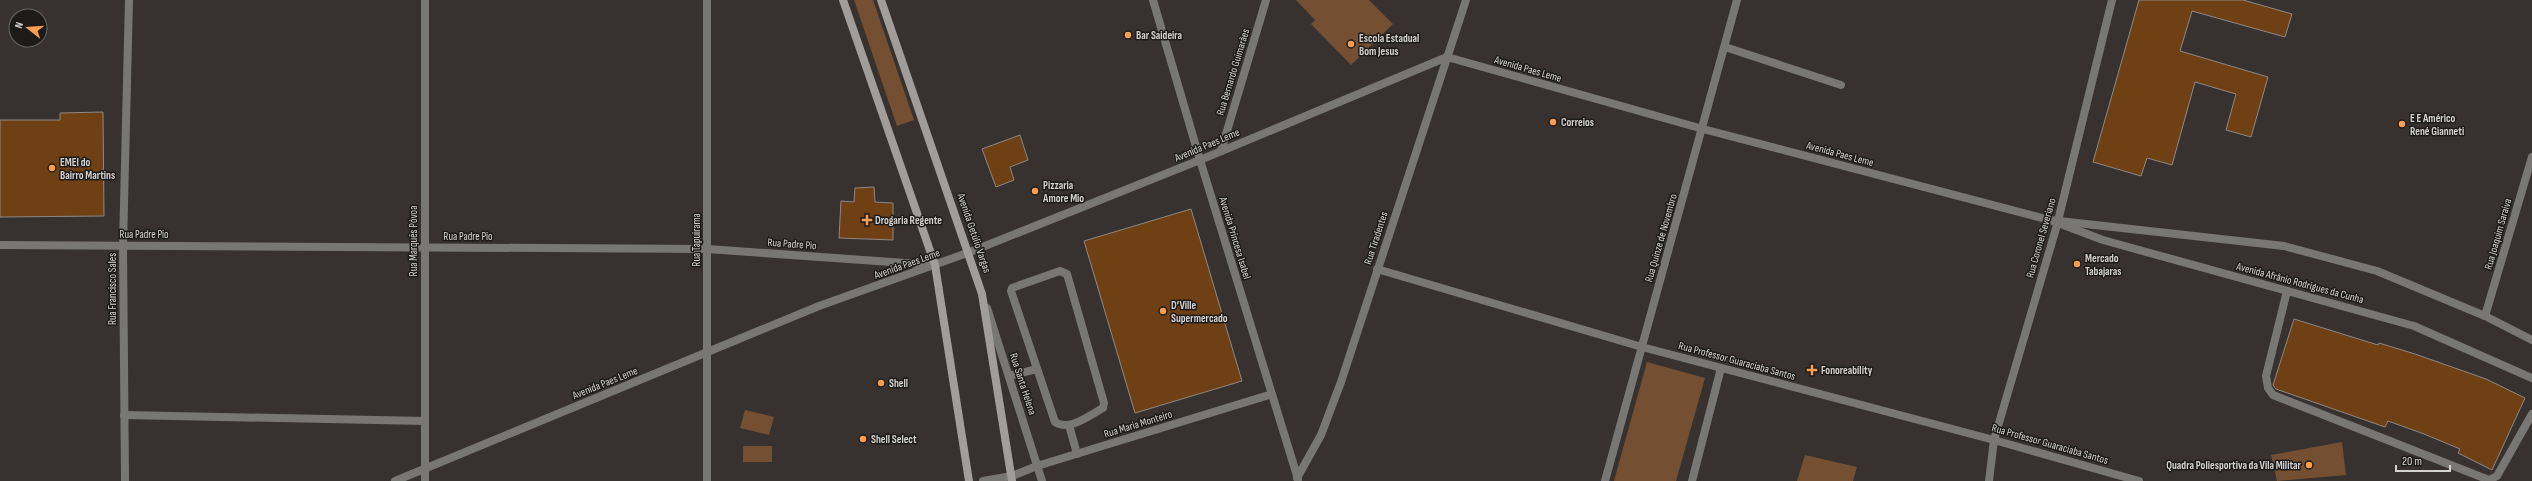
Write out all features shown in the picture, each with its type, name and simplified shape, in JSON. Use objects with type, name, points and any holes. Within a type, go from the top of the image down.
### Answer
[{"type":"main road","points":[[843,0],[935,266],[969,481]]},
{"type":"main road","name":"Avenida Getúlio Vargas","points":[[881,0],[970,252],[982,294],[1012,478]]},
{"type":"street","name":"Rua Francisco Sales","points":[[126,481],[123,245],[129,0]]},
{"type":"street","name":"Rua Marquês Póvoa","points":[[425,0],[425,481]]},
{"type":"street","name":"Rua Tapuirama","points":[[707,0],[707,481]]},
{"type":"street","name":"Avenida Princesa Isabel","points":[[1153,0],[1200,160],[1298,479]]},
{"type":"street","name":"Rua Bernardo Guimarães","points":[[1221,151],[1266,0]]},
{"type":"street","name":"Rua Tiradentes","points":[[1298,479],[1321,435],[1341,382],[1466,0]]},
{"type":"street","name":"Rua Quinze de Novembro","points":[[1605,481],[1703,129],[1737,0]]},
{"type":"street","name":"Rua Coronel Severiano","points":[[1988,481],[1994,440],[2058,222],[2112,0]]},
{"type":"street","points":[[1725,47],[1842,85]]},
{"type":"street","name":"Avenida Paes Leme","points":[[395,481],[706,354],[819,306],[935,266],[1200,160],[1447,57],[1703,129],[2058,222]]},
{"type":"street","name":"Rua Joaquim Saraiva","points":[[2485,316],[2532,157]]},
{"type":"street","points":[[2058,222],[2284,246],[2377,271],[2485,316],[2532,340]]},
{"type":"street","name":"Avenida Afrânio Rodrigues da Cunha","points":[[2058,222],[2103,240],[2414,326],[2532,378]]},
{"type":"street","name":"Rua Padre Pio","points":[[0,245],[707,249],[935,266]]},
{"type":"street","name":"Rua Professor Guaraciaba Santos","points":[[1377,269],[1642,347],[1994,440],[2139,481]]},
{"type":"street","points":[[1060,271],[1067,274],[1104,403],[1103,408],[1069,426],[1059,425],[1055,422],[1011,291],[1012,288],[1060,271]]},
{"type":"street","points":[[2287,291],[2266,376],[2268,388],[2273,395],[2489,480],[2497,476],[2532,414]]},
{"type":"street","name":"Rua Santa Helena","points":[[982,294],[1042,481]]},
{"type":"street","points":[[1692,481],[1722,368]]},
{"type":"street","points":[[1008,376],[1037,370]]},
{"type":"street","name":"Rua Maria Monteiro","points":[[983,481],[1012,478],[1038,466],[1272,394]]},
{"type":"street","points":[[124,416],[425,421]]},
{"type":"street","points":[[1069,426],[1077,454]]},
{"type":"shaded area","points":[[854,0],[873,0],[914,120],[897,126]]},
{"type":"shaded area","name":"Escola Estadual Bom Jesus","points":[[1296,0],[1369,0],[1393,24],[1351,65],[1311,24],[1315,20]]},
{"type":"shaded area","points":[[1647,362],[1705,378],[1676,481],[1614,481]]},
{"type":"shaded area","points":[[745,410],[774,417],[769,435],[740,428]]},
{"type":"shaded area","name":"Quadra Poliesportiva da Vila Militar","points":[[2342,442],[2346,475],[2277,481],[2271,455]]},
{"type":"shaded area","points":[[743,446],[772,446],[772,462],[743,462]]},
{"type":"shaded area","points":[[1805,455],[1857,467],[1853,481],[1797,481]]},
{"type":"building","points":[[2139,0],[2243,0],[2292,14],[2285,37],[2192,11],[2180,51],[2268,77],[2251,137],[2226,130],[2236,94],[2195,82],[2172,165],[2147,158],[2141,176],[2093,162]]},
{"type":"building","name":"EMEI do Bairro Martins","points":[[103,112],[104,216],[0,217],[0,120],[60,120],[60,113]]},
{"type":"building","points":[[1020,135],[1028,160],[1010,167],[1014,180],[996,187],[982,149]]},
{"type":"building","name":"Drogaria Regente","points":[[874,187],[875,202],[893,203],[893,240],[839,238],[841,201],[854,202],[855,188]]},
{"type":"building","name":"D’Ville Supermercado","points":[[1191,209],[1242,381],[1135,413],[1084,241]]},
{"type":"building","points":[[2294,319],[2378,345],[2379,343],[2415,354],[2486,379],[2525,398],[2492,470],[2458,453],[2460,449],[2424,434],[2388,421],[2385,427],[2276,389],[2273,385]]},
{"type":"place","name":"Bar Saideira","points":[[1128,35]]},
{"type":"place","name":"Escola Estadual Bom Jesus","points":[[1351,44]]},
{"type":"place","name":"Correios","points":[[1553,122]]},
{"type":"place","name":"E E Américo René Gianneti","points":[[2402,124]]},
{"type":"place","name":"EMEI do Bairro Martins","points":[[52,168]]},
{"type":"place","name":"Pizzaria Amore Mio","points":[[1035,191]]},
{"type":"place","name":"Drogaria Regente","points":[[867,220]]},
{"type":"place","name":"Mercado Tabajaras","points":[[2077,264]]},
{"type":"place","name":"D’Ville Supermercado","points":[[1163,311]]},
{"type":"place","name":"Fonoreability","points":[[1812,370]]},
{"type":"place","name":"Shell","points":[[881,383]]},
{"type":"place","name":"Shell Select","points":[[863,439]]},
{"type":"place","name":"Quadra Poliesportiva da Vila Militar","points":[[2309,465]]}]
